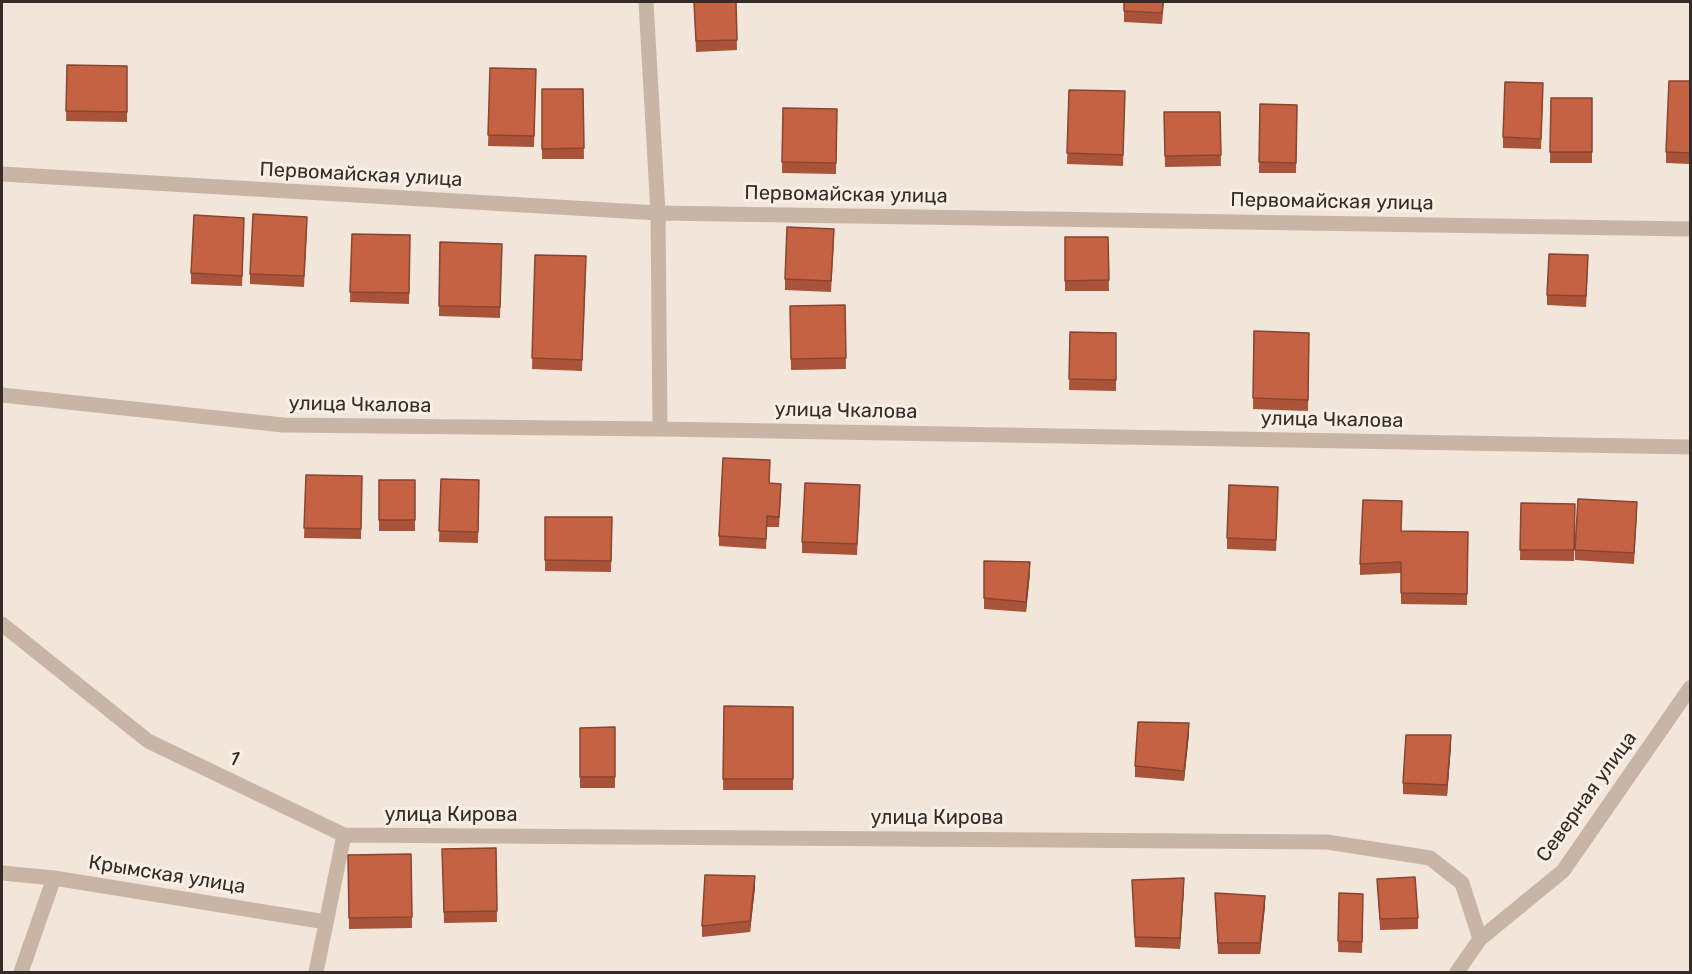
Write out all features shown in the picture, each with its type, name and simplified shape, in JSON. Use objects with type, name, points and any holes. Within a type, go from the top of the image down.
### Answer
[{"type":"street","points":[[646,2],[658,213],[660,429]]},
{"type":"street","name":"Первомайская улица","points":[[2,174],[658,213],[1690,229]]},
{"type":"street","name":"улица Чкалова","points":[[2,395],[283,425],[660,429],[1690,447]]},
{"type":"street","name":"1","points":[[2,624],[148,741],[344,835]]},
{"type":"street","name":"Северная улица","points":[[1457,972],[1480,939],[1563,871],[1690,688]]},
{"type":"street","points":[[316,972],[344,835]]},
{"type":"street","name":"улица Кирова","points":[[344,835],[1327,842],[1430,858],[1462,883],[1480,939]]},
{"type":"street","name":"Крымская улица","points":[[2,873],[54,878],[326,922]]},
{"type":"street","points":[[21,972],[54,878]]},
{"type":"building","points":[[694,2],[736,2],[737,40],[696,41]]},
{"type":"building","points":[[1124,2],[1163,2],[1162,13],[1124,11]]},
{"type":"building","points":[[67,65],[127,66],[127,112],[66,111]]},
{"type":"building","points":[[490,68],[536,69],[534,136],[488,135]]},
{"type":"building","points":[[1669,81],[1690,81],[1690,153],[1666,152]]},
{"type":"building","points":[[1505,82],[1543,83],[1541,139],[1503,137]]},
{"type":"building","points":[[542,89],[583,89],[584,148],[542,149]]},
{"type":"building","points":[[1069,90],[1125,91],[1123,155],[1067,153]]},
{"type":"building","points":[[1551,98],[1592,98],[1592,152],[1550,152]]},
{"type":"building","points":[[1260,104],[1297,105],[1296,163],[1259,162]]},
{"type":"building","points":[[783,108],[837,109],[836,163],[782,162]]},
{"type":"building","points":[[1164,112],[1220,112],[1221,155],[1165,156]]},
{"type":"building","points":[[253,214],[307,217],[304,276],[250,274]]},
{"type":"building","points":[[194,215],[244,218],[242,276],[191,273]]},
{"type":"building","points":[[787,227],[834,229],[831,281],[785,279]]},
{"type":"building","points":[[352,234],[410,235],[409,293],[350,292]]},
{"type":"building","points":[[1065,237],[1108,237],[1109,280],[1065,281]]},
{"type":"building","points":[[440,242],[502,244],[500,307],[439,306]]},
{"type":"building","points":[[1549,254],[1588,255],[1586,296],[1547,295]]},
{"type":"building","points":[[535,255],[586,256],[582,360],[532,358]]},
{"type":"building","points":[[845,305],[846,358],[791,359],[790,306]]},
{"type":"building","points":[[1254,331],[1309,333],[1308,400],[1253,398]]},
{"type":"building","points":[[1070,332],[1116,333],[1116,380],[1069,379]]},
{"type":"building","points":[[723,458],[770,460],[769,483],[781,484],[779,517],[767,516],[766,539],[719,536]]},
{"type":"building","points":[[306,475],[362,476],[361,529],[304,528]]},
{"type":"building","points":[[441,479],[479,480],[478,532],[439,531]]},
{"type":"building","points":[[379,480],[415,480],[415,520],[379,520]]},
{"type":"building","points":[[805,483],[860,485],[857,544],[802,542]]},
{"type":"building","points":[[1229,485],[1278,487],[1276,540],[1227,538]]},
{"type":"building","points":[[1578,499],[1637,502],[1634,553],[1575,550]]},
{"type":"building","points":[[1363,500],[1402,501],[1401,531],[1468,532],[1467,594],[1401,593],[1401,562],[1360,564]]},
{"type":"building","points":[[1521,503],[1575,504],[1574,550],[1520,550]]},
{"type":"building","points":[[545,517],[612,517],[611,561],[545,560]]},
{"type":"building","points":[[984,561],[1030,562],[1026,602],[984,598]]},
{"type":"building","points":[[724,706],[793,707],[793,779],[723,779]]},
{"type":"building","points":[[1138,722],[1189,723],[1184,771],[1135,766]]},
{"type":"building","points":[[615,727],[615,777],[580,777],[580,728]]},
{"type":"building","points":[[1406,735],[1451,735],[1447,785],[1403,783]]},
{"type":"building","points":[[496,848],[497,911],[444,912],[442,849]]},
{"type":"building","points":[[411,854],[412,917],[349,918],[348,855]]},
{"type":"building","points":[[705,875],[755,876],[750,921],[702,926]]},
{"type":"building","points":[[1415,877],[1418,918],[1380,919],[1377,879]]},
{"type":"building","points":[[1184,878],[1180,938],[1135,937],[1132,880]]},
{"type":"building","points":[[1215,893],[1265,896],[1260,943],[1218,943]]},
{"type":"building","points":[[1339,893],[1363,894],[1362,942],[1338,941]]}]
